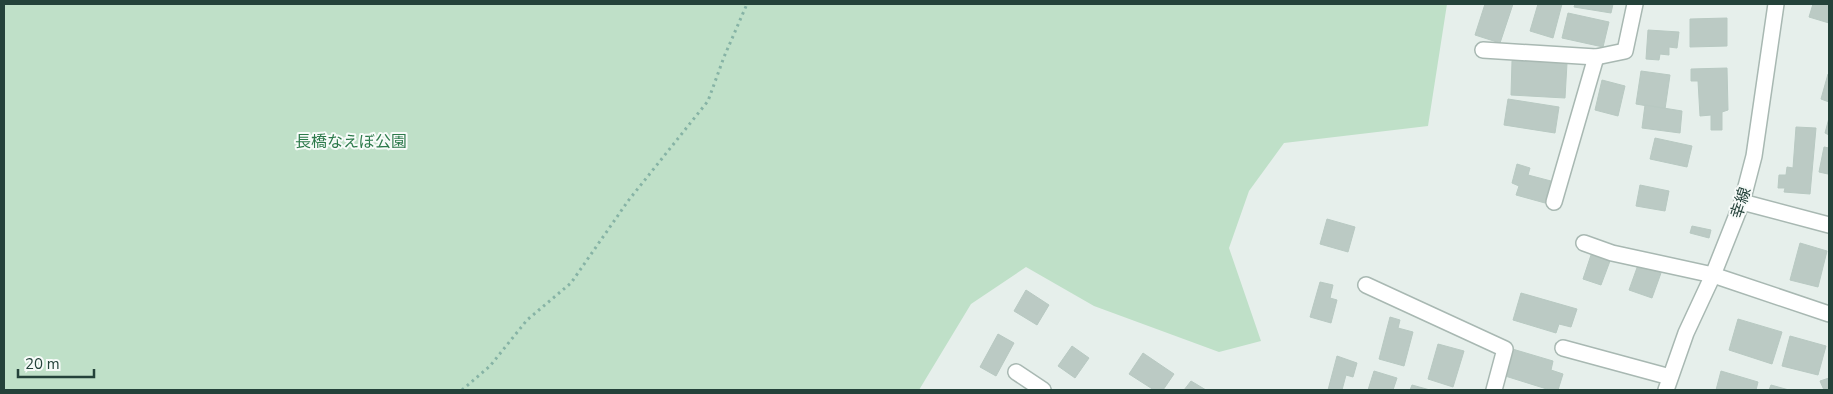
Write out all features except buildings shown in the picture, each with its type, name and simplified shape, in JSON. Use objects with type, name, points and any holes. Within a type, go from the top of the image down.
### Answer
[{"type":"street","points":[[1483,50],[1596,57],[1624,51],[1635,4]]},
{"type":"street","name":"幸線","points":[[1668,384],[1686,333],[1713,275],[1742,202],[1754,156],[1776,4]]},
{"type":"street","points":[[1554,202],[1596,57]]},
{"type":"street","points":[[1742,202],[1829,225]]},
{"type":"street","points":[[1584,243],[1612,253],[1713,275],[1829,314]]},
{"type":"street","points":[[1366,285],[1505,349],[1494,390]]},
{"type":"street","points":[[1563,348],[1668,384]]},
{"type":"street","points":[[1016,372],[1043,390]]},
{"type":"path","points":[[462,390],[490,366],[527,320],[571,283],[628,200],[708,101],[724,57],[747,4]]},
{"type":"green space","name":"長橋なえぼ公園","points":[[4,4],[1447,4],[1428,126],[1284,143],[1249,191],[1229,248],[1261,341],[1219,352],[1094,306],[1026,267],[971,304],[919,390],[4,390]]}]
